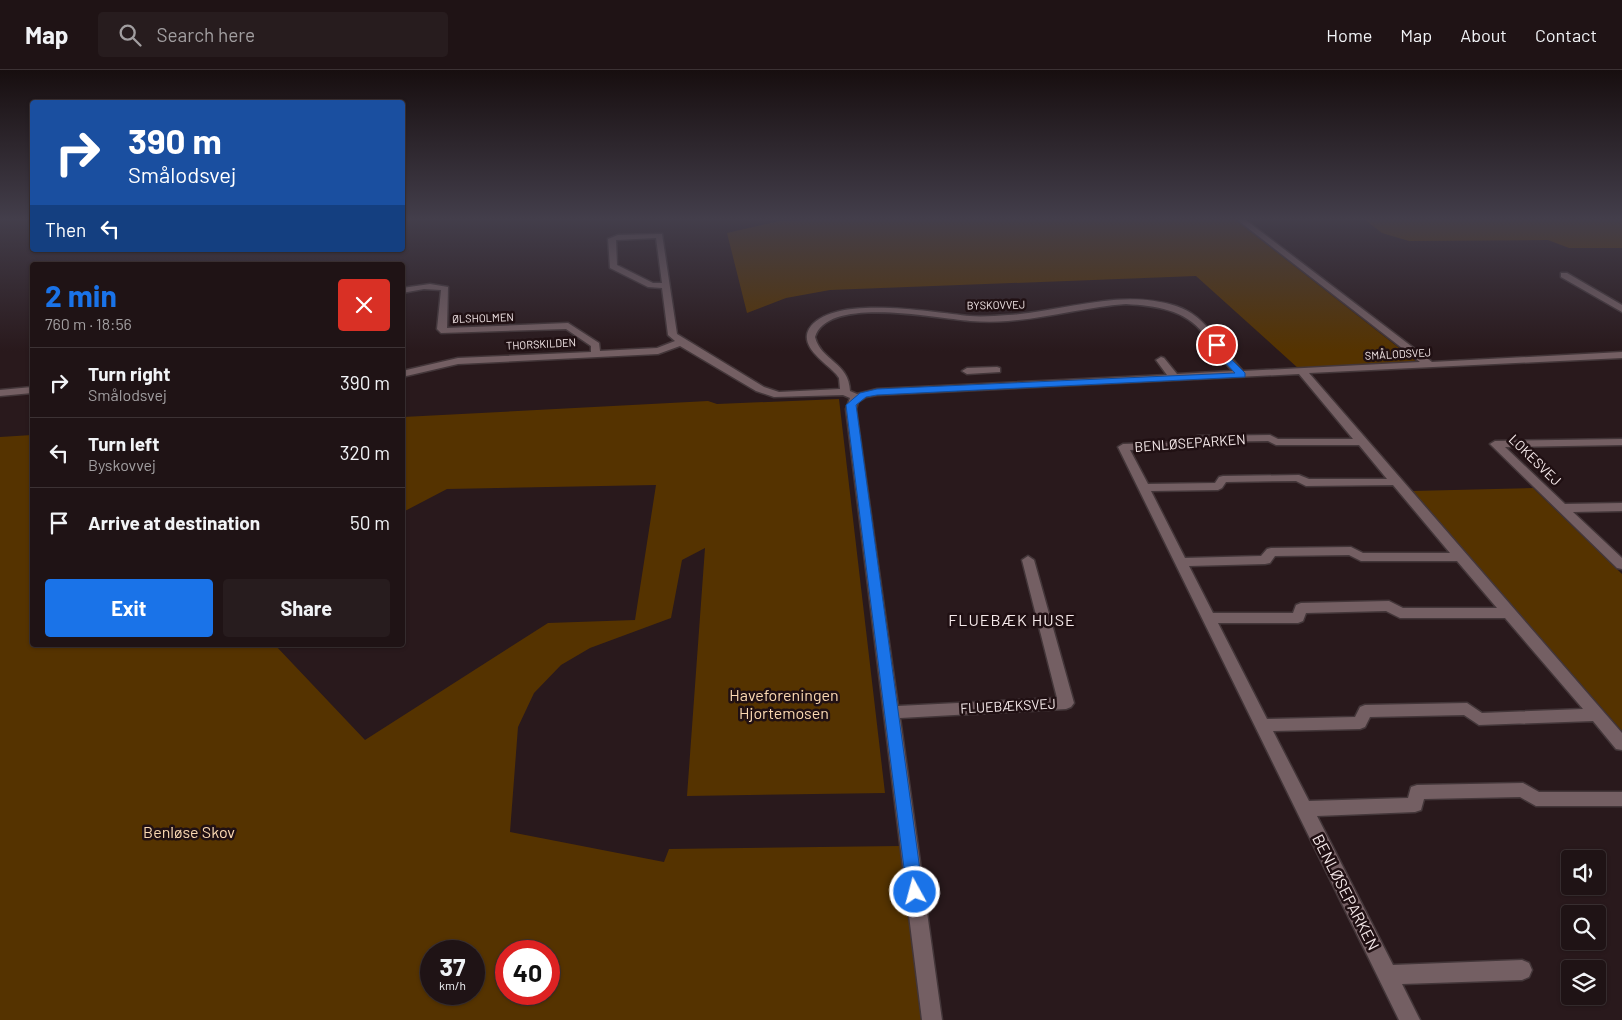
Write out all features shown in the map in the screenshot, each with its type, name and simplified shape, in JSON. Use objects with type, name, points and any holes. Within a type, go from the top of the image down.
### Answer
[{"type":"street","points":[[613,262],[613,266],[651,285],[665,286]]},
{"type":"street","points":[[662,262],[673,335],[681,342]]},
{"type":"street","points":[[1296,262],[1430,365]]},
{"type":"street","points":[[1564,275],[1622,309]]},
{"type":"street","name":"ØLSHOLMEN","points":[[405,290],[439,287],[445,290],[442,329],[444,331],[568,326],[596,345],[595,354]]},
{"type":"street","name":"BYSKOVVEJ","points":[[851,395],[838,369],[815,349],[811,341],[814,328],[832,318],[845,314],[885,310],[906,310],[958,317],[994,319],[1034,315],[1101,302],[1156,304],[1183,312],[1195,318],[1210,334],[1224,356],[1242,375]]},
{"type":"street","name":"SMÅLODSVEJ","points":[[681,342],[760,389],[778,395],[851,395],[877,392],[1622,355]]},
{"type":"street","name":"THORSKILDEN","points":[[405,374],[458,361],[658,351],[681,342]]},
{"type":"street","points":[[1161,360],[1175,378]]},
{"type":"street","points":[[979,370],[987,387]]},
{"type":"street","points":[[967,372],[997,370]]},
{"type":"street","points":[[1302,372],[1622,744]]},
{"type":"street","points":[[0,393],[30,390]]},
{"type":"street","points":[[851,395],[851,409],[932,1020]]},
{"type":"street","name":"BENLØSEPARKEN","points":[[1362,442],[1276,442],[1270,438],[1198,439],[1193,445],[1123,447],[1410,1020]]},
{"type":"street","name":"LOKESVEJ","points":[[1622,442],[1495,444],[1622,565]]},
{"type":"street","points":[[1144,488],[1218,486],[1222,479],[1299,478],[1306,483],[1396,482]]},
{"type":"street","points":[[1563,508],[1622,507]]},
{"type":"street","points":[[1181,562],[1265,560],[1270,552],[1351,551],[1362,557],[1460,556]]},
{"type":"street","name":"FLUEBÆKSVEJ","points":[[892,712],[1066,703],[1028,560]]},
{"type":"street","points":[[1208,618],[1298,618],[1301,608],[1389,606],[1400,613],[1509,613]]},
{"type":"street","points":[[1262,725],[1360,723],[1366,711],[1467,709],[1479,718],[1597,715]]},
{"type":"street","points":[[1304,808],[1415,805],[1416,792],[1523,790],[1536,799],[1622,799]]},
{"type":"street","points":[[1388,975],[1522,970]]},
{"type":"green space","points":[[734,262],[1290,262],[1417,362],[1299,369],[1196,276],[830,290],[786,298],[747,313]]},
{"type":"green space","name":"Benløse Skov","points":[[839,399],[885,793],[687,796],[705,548],[682,560],[671,618],[590,648],[561,665],[534,693],[518,727],[510,832],[664,862],[669,849],[900,846],[921,1020],[0,1020],[0,437],[30,435],[30,647],[277,647],[365,740],[548,623],[635,620],[656,485],[447,489],[405,511],[405,417],[708,401],[717,404]]},
{"type":"green space","points":[[1533,488],[1622,574],[1622,731],[1412,491]]},
{"type":"district","name":"FLUEBÆK HUSE","points":[[1012,620]]},
{"type":"route","points":[[915,892],[851,409],[853,401],[863,395],[877,392],[1242,375],[1224,356],[1217,345]]},
{"type":"park label","name":"Haveforeningen Hjortemosen","points":[[784,704]]}]
